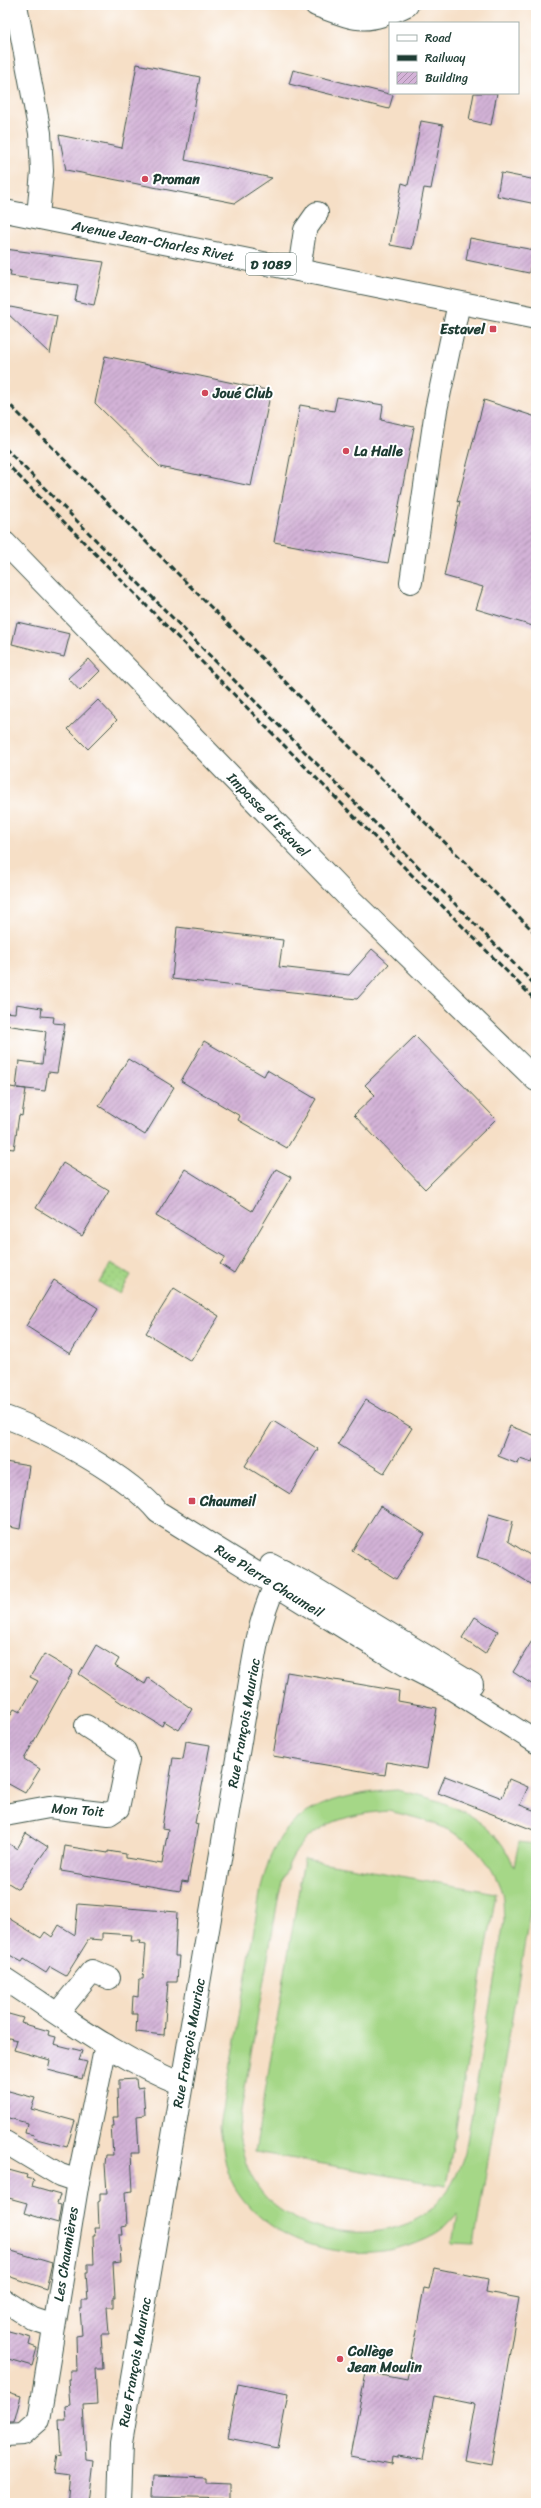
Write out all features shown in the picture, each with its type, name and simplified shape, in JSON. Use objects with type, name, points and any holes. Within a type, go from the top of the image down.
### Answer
[{"type":"street","points":[[316,5],[358,20],[388,15],[407,5]]},
{"type":"street","points":[[18,6],[40,133],[42,171],[38,217]]},
{"type":"street","name":"Avenue Jean-Charles Rivet","points":[[5,211],[536,318]]},
{"type":"street","points":[[299,270],[304,230],[317,213]]},
{"type":"street","points":[[411,582],[436,410],[459,303]]},
{"type":"street","name":"Impasse d'Estavel","points":[[5,543],[349,898],[536,1080]]},
{"type":"street","name":"Rue Pierre Chaumeil","points":[[5,1405],[46,1421],[115,1464],[172,1506],[406,1665],[449,1687],[536,1742]]},
{"type":"street","name":"Rue Pierre Chaumeil","points":[[5,1417],[41,1431],[110,1473],[149,1502],[158,1512],[279,1578],[413,1648],[514,1711],[536,1727]]},
{"type":"street","name":"Rue François Mauriac","points":[[119,2503],[121,2443],[252,1670],[264,1611],[279,1578]]},
{"type":"street","name":"Mon Toit","points":[[5,1815],[50,1807],[109,1814],[118,1808],[128,1759],[125,1751],[86,1726]]},
{"type":"street","points":[[58,2013],[92,1971],[109,1978]]},
{"type":"street","points":[[5,1978],[106,2045],[159,2075],[182,2084]]},
{"type":"street","name":"Les Chaumières","points":[[5,2435],[23,2434],[39,2420],[78,2181],[106,2045]]},
{"type":"street","points":[[5,2142],[60,2175],[78,2181]]},
{"type":"street","points":[[5,2301],[33,2319],[54,2326]]},
{"type":"green space","points":[[111,1263],[131,1275],[120,1294],[100,1283]]},
{"type":"green space","points":[[397,1790],[411,1793],[439,1801],[464,1812],[498,1839],[514,1866],[519,1842],[536,1844],[536,1876],[474,2244],[452,2243],[457,2213],[442,2229],[431,2236],[409,2245],[385,2251],[360,2252],[335,2250],[311,2245],[288,2235],[267,2222],[249,2206],[234,2186],[224,2157],[220,2127],[261,1888],[270,1857],[281,1836],[294,1822],[308,1812],[324,1804],[342,1798]],"holes":[[[388,1811],[407,1815],[441,1827],[456,1834],[470,1844],[482,1856],[493,1872],[503,1897],[504,1921],[465,2153],[456,2176],[443,2197],[431,2209],[414,2221],[393,2228],[370,2232],[345,2232],[321,2228],[299,2220],[279,2209],[264,2195],[249,2172],[241,2146],[238,2128],[279,1894],[287,1868],[297,1850],[306,1839],[318,1830],[344,1819],[373,1812]]]},
{"type":"green space","points":[[304,1859],[496,1893],[446,2186],[255,2152]]},
{"type":"building","points":[[137,64],[200,77],[185,160],[272,178],[235,203],[66,170],[59,135],[122,148]]},
{"type":"building","points":[[293,70],[393,95],[389,109],[289,84]]},
{"type":"building","points":[[474,94],[497,94],[491,125],[469,120]]},
{"type":"building","points":[[421,121],[443,125],[431,189],[424,188],[412,249],[390,245],[402,183],[408,185]]},
{"type":"building","points":[[501,173],[536,180],[536,204],[497,196]]},
{"type":"building","points":[[470,238],[534,250],[529,273],[466,260]]},
{"type":"building","points":[[5,249],[104,262],[94,305],[75,301],[78,285],[10,276],[11,271],[5,270]]},
{"type":"building","points":[[5,306],[57,316],[50,354],[5,311]]},
{"type":"building","points":[[105,356],[271,391],[251,486],[160,467],[95,403]]},
{"type":"building","points":[[337,397],[383,405],[381,420],[414,427],[388,563],[274,542],[300,405],[334,411]]},
{"type":"building","points":[[484,400],[536,417],[536,509],[533,521],[536,522],[536,627],[476,609],[483,587],[444,576],[460,501],[457,502]]},
{"type":"building","points":[[17,622],[70,634],[64,657],[12,644]]},
{"type":"building","points":[[89,659],[100,671],[80,691],[68,678]]},
{"type":"building","points":[[98,700],[117,720],[88,749],[68,729]]},
{"type":"building","points":[[177,927],[283,940],[279,967],[349,975],[372,949],[389,964],[357,999],[172,979]]},
{"type":"building","points":[[16,1004],[42,1008],[41,1016],[54,1017],[53,1023],[65,1024],[57,1073],[48,1072],[45,1091],[17,1088],[26,1089],[22,1116],[19,1115],[14,1149],[5,1148],[5,1086],[16,1088],[19,1061],[42,1064],[46,1031],[5,1025],[5,1012],[15,1013]]},
{"type":"building","points":[[415,1036],[496,1119],[425,1189],[354,1115],[375,1095],[365,1085]]},
{"type":"building","points":[[204,1041],[264,1076],[267,1070],[316,1099],[287,1148],[238,1120],[240,1116],[181,1081]]},
{"type":"building","points":[[128,1059],[174,1087],[145,1135],[99,1106]]},
{"type":"building","points":[[63,1163],[109,1191],[82,1236],[36,1208]]},
{"type":"building","points":[[185,1169],[252,1211],[276,1169],[291,1177],[234,1273],[220,1264],[225,1257],[156,1216]]},
{"type":"building","points":[[54,1280],[98,1308],[70,1354],[26,1326]]},
{"type":"building","points":[[174,1288],[219,1316],[191,1361],[146,1333]]},
{"type":"building","points":[[366,1400],[412,1428],[384,1473],[338,1444]]},
{"type":"building","points":[[273,1421],[318,1449],[290,1494],[245,1466]]},
{"type":"building","points":[[510,1426],[536,1436],[536,1453],[532,1463],[520,1459],[518,1464],[498,1456]]},
{"type":"building","points":[[5,1462],[29,1466],[20,1529],[5,1526]]},
{"type":"building","points":[[380,1506],[425,1534],[396,1579],[352,1551]]},
{"type":"building","points":[[489,1514],[513,1521],[508,1541],[536,1559],[536,1587],[497,1563],[477,1557]]},
{"type":"building","points":[[475,1617],[498,1631],[485,1654],[462,1638]]},
{"type":"building","points":[[536,1634],[536,1687],[513,1672]]},
{"type":"building","points":[[96,1645],[119,1659],[115,1666],[145,1684],[148,1678],[192,1709],[179,1730],[164,1721],[162,1726],[124,1703],[123,1704],[79,1674]]},
{"type":"building","points":[[44,1654],[73,1671],[24,1759],[40,1769],[25,1793],[5,1782],[5,1724],[14,1709],[20,1712],[38,1681],[30,1677]]},
{"type":"building","points":[[287,1672],[399,1691],[398,1701],[437,1708],[427,1769],[387,1762],[385,1775],[273,1756]]},
{"type":"building","points":[[186,1741],[210,1745],[195,1823],[198,1824],[188,1882],[182,1881],[180,1891],[61,1871],[65,1846],[108,1853],[108,1851],[126,1854],[126,1858],[162,1864],[168,1829],[162,1828],[173,1758],[183,1759]]},
{"type":"building","points":[[445,1776],[502,1798],[509,1779],[528,1787],[520,1805],[536,1811],[536,1831],[438,1793]]},
{"type":"building","points":[[26,1833],[48,1847],[18,1889],[5,1881],[5,1841],[17,1849]]},
{"type":"building","points":[[78,1904],[177,1912],[175,1956],[179,1956],[177,1982],[168,1982],[164,2035],[136,2032],[137,2014],[132,2014],[133,1996],[138,1997],[139,1979],[143,1979],[146,1945],[139,1944],[140,1941],[131,1941],[132,1935],[102,1933],[102,1940],[89,1939],[66,1976],[50,1967],[46,1973],[24,1959],[22,1962],[6,1953],[10,1946],[5,1942],[5,1916],[41,1938],[45,1932],[52,1937],[59,1925],[75,1935]]},
{"type":"building","points":[[5,2013],[23,2018],[21,2023],[49,2031],[48,2035],[56,2037],[54,2044],[82,2051],[79,2060],[87,2062],[82,2079],[48,2070],[50,2060],[14,2050],[17,2040],[5,2037]]},
{"type":"building","points":[[136,2079],[137,2088],[143,2087],[145,2115],[137,2116],[139,2153],[131,2153],[133,2191],[125,2192],[127,2226],[122,2227],[123,2235],[119,2235],[121,2262],[113,2263],[115,2298],[113,2298],[113,2307],[107,2307],[109,2334],[101,2334],[103,2369],[95,2369],[97,2404],[83,2405],[86,2459],[93,2460],[88,2503],[67,2503],[70,2476],[54,2474],[57,2455],[61,2456],[59,2420],[66,2420],[65,2406],[70,2405],[68,2379],[70,2379],[70,2371],[77,2371],[76,2336],[82,2335],[80,2309],[82,2309],[82,2300],[88,2300],[86,2273],[88,2273],[88,2264],[94,2264],[93,2236],[95,2236],[94,2228],[99,2228],[98,2202],[100,2201],[100,2193],[107,2193],[105,2164],[106,2155],[113,2155],[111,2126],[113,2126],[112,2117],[118,2117],[117,2089],[119,2089],[119,2080]]},
{"type":"building","points":[[5,2090],[35,2098],[31,2109],[75,2121],[67,2147],[33,2138],[34,2135],[25,2133],[27,2123],[5,2117]]},
{"type":"building","points":[[5,2169],[27,2175],[26,2178],[34,2180],[32,2187],[60,2195],[57,2204],[61,2205],[58,2223],[24,2213],[27,2203],[5,2197]]},
{"type":"building","points":[[5,2249],[52,2263],[46,2289],[5,2275]]},
{"type":"building","points":[[434,2268],[488,2279],[486,2292],[519,2298],[491,2465],[464,2460],[474,2404],[434,2396],[422,2460],[397,2456],[397,2458],[392,2457],[391,2464],[350,2456],[366,2372],[407,2380],[424,2288],[429,2289]]},
{"type":"building","points":[[5,2330],[31,2337],[29,2345],[37,2348],[32,2366],[5,2358]]},
{"type":"building","points":[[238,2384],[288,2394],[278,2448],[228,2438]]},
{"type":"building","points":[[5,2391],[21,2396],[14,2422],[5,2422]]},
{"type":"building","points":[[153,2476],[206,2478],[206,2483],[229,2484],[229,2499],[152,2497]]},
{"type":"railway","points":[[5,400],[536,934]]},
{"type":"railway","points":[[5,448],[536,986]]},
{"type":"railway","points":[[5,462],[536,1001]]},
{"type":"place","name":"Proman","points":[[145,179]]},
{"type":"place","name":"Estavel","points":[[493,329]]},
{"type":"place","name":"Joué Club","points":[[205,393]]},
{"type":"place","name":"La Halle","points":[[346,451]]},
{"type":"place","name":"Chaumeil","points":[[192,1501]]},
{"type":"place","name":"Collège Jean Moulin","points":[[340,2359]]}]
